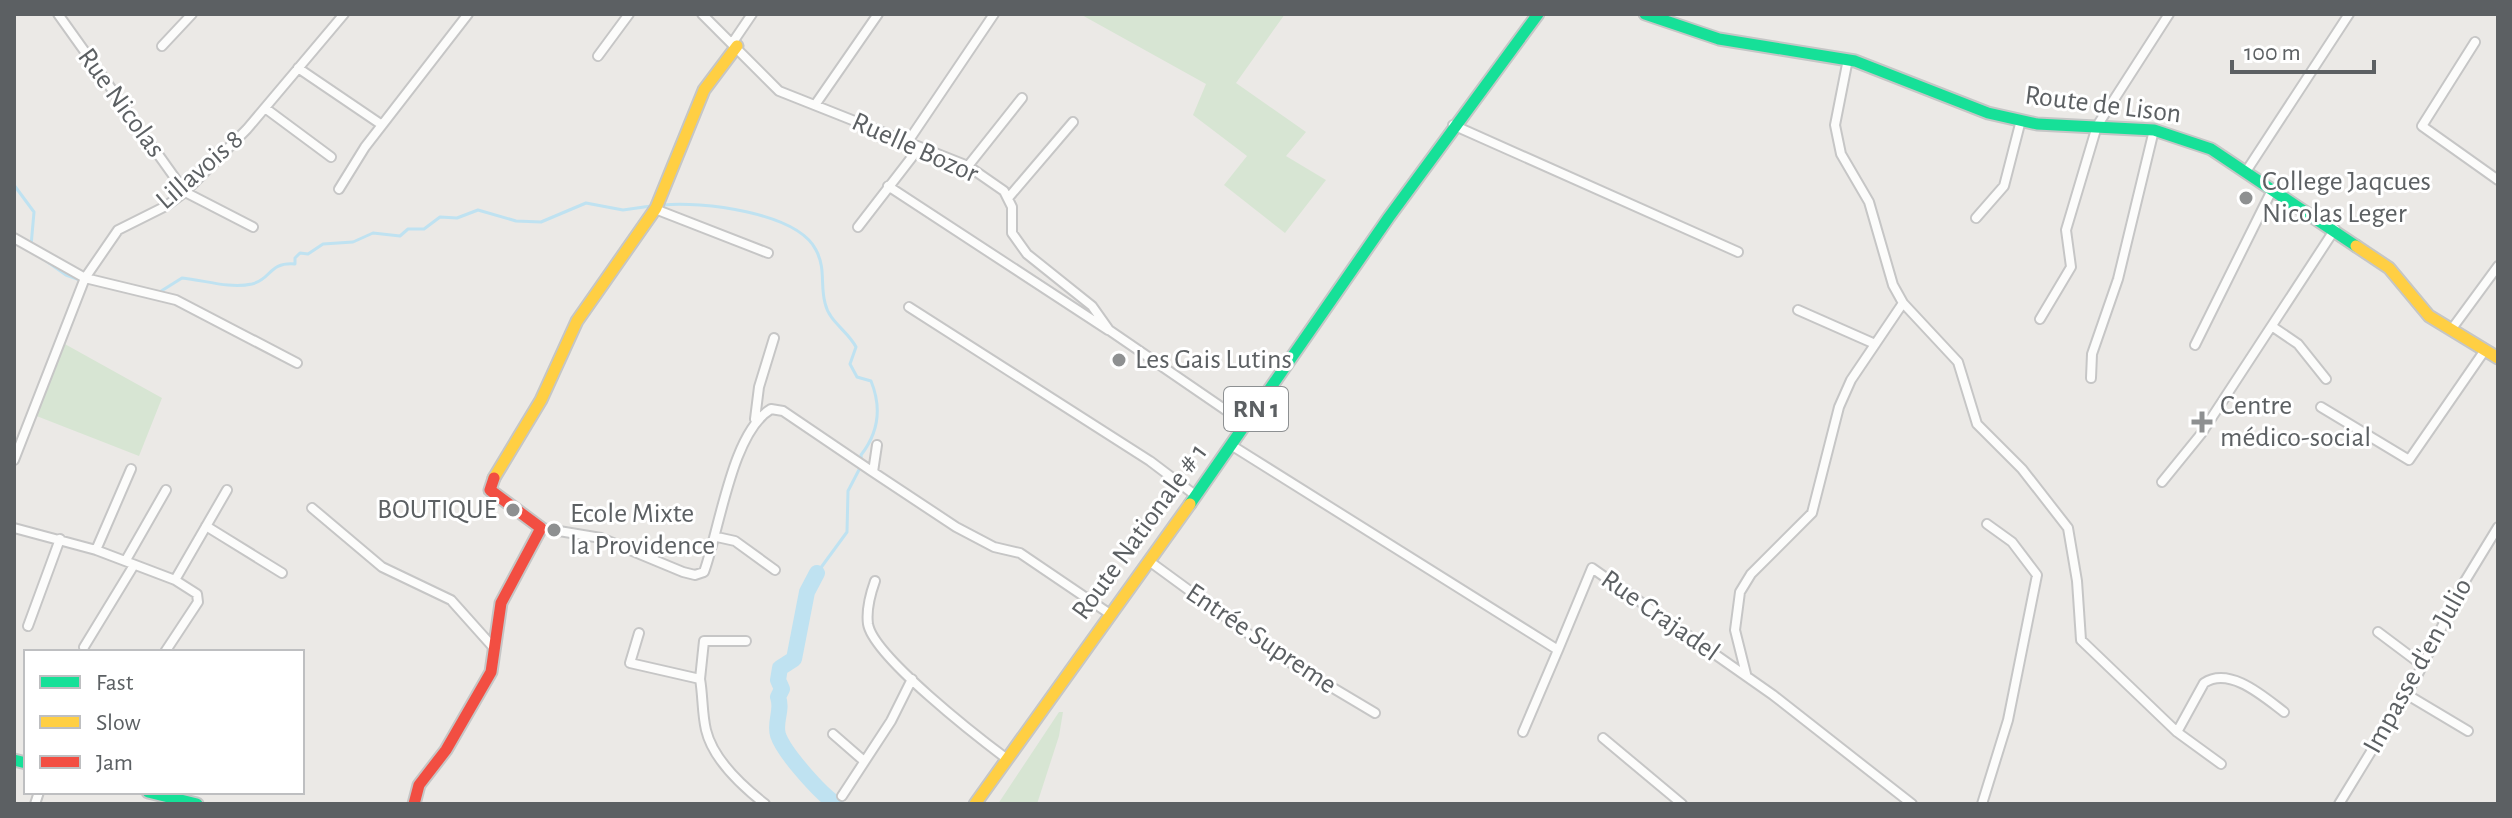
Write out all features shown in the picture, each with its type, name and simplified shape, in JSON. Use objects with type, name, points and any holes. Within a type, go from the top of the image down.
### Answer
[{"type":"street","name":"Rue Nicolas","points":[[58,14],[185,192]]},
{"type":"street","points":[[162,46],[192,14]]},
{"type":"street","points":[[339,189],[382,125],[468,14]]},
{"type":"street","points":[[598,56],[629,14]]},
{"type":"street","name":"Ruelle Bozor","points":[[702,14],[779,91],[968,166],[1009,197],[1012,233],[1017,243],[1092,306],[1109,330],[1246,424]]},
{"type":"street","points":[[752,14],[704,90],[656,208],[577,321],[541,400],[489,486],[490,490],[541,528],[601,538],[695,575],[704,572],[717,537],[742,442],[755,420],[774,338]]},
{"type":"street","points":[[815,105],[878,14]]},
{"type":"street","points":[[907,143],[994,14]]},
{"type":"street","name":"Route Nationale # 1","points":[[975,804],[1246,424],[1336,289],[1453,125],[1538,14]]},
{"type":"street","name":"Route de Lison","points":[[1645,14],[1719,39],[1848,59],[1988,113],[2021,120],[2154,130],[2211,149],[2247,170],[2389,268],[2418,306],[2498,358]]},
{"type":"street","points":[[2040,319],[2071,267],[2066,230],[2097,126],[2169,14]]},
{"type":"street","points":[[2247,170],[2349,14]]},
{"type":"street","name":"Lillavois 8","points":[[14,460],[85,278],[122,226],[166,206],[185,192],[265,108],[340,15]]},
{"type":"street","points":[[2475,42],[2422,126],[2498,180]]},
{"type":"street","points":[[1848,59],[1835,136],[1841,154],[1869,202],[1893,285],[1903,303],[1958,362],[1977,424],[2022,469],[2068,528],[2077,581],[2081,640],[2177,732],[2221,764]]},
{"type":"street","points":[[298,68],[382,125]]},
{"type":"street","points":[[968,166],[1022,98]]},
{"type":"street","points":[[265,108],[331,157]]},
{"type":"street","points":[[1976,218],[2004,186],[2021,120]]},
{"type":"street","points":[[1009,197],[1073,122]]},
{"type":"street","points":[[1453,125],[1738,252]]},
{"type":"street","points":[[2091,378],[2092,354],[2118,279],[2154,130]]},
{"type":"street","points":[[858,227],[919,148]]},
{"type":"street","points":[[888,186],[1095,325],[1109,330]]},
{"type":"street","points":[[2195,345],[2273,188]]},
{"type":"street","points":[[185,192],[253,227]]},
{"type":"street","points":[[656,208],[768,253]]},
{"type":"street","points":[[2162,482],[2201,434],[2335,229]]},
{"type":"street","points":[[14,238],[85,278],[176,300],[297,363]]},
{"type":"street","points":[[2451,330],[2498,266]]},
{"type":"street","points":[[1746,675],[1735,630],[1740,592],[1751,574],[1803,526],[1818,498],[1839,407],[1851,380],[1903,303]]},
{"type":"street","points":[[909,307],[1150,461],[1195,495]]},
{"type":"street","points":[[1798,310],[1875,344]]},
{"type":"street","points":[[2273,327],[2298,344],[2326,379]]},
{"type":"street","points":[[2321,407],[2409,460],[2485,350]]},
{"type":"street","points":[[758,397],[771,409],[783,411],[956,527],[994,547],[1020,553],[1110,614]]},
{"type":"street","points":[[755,420],[771,409]]},
{"type":"street","points":[[873,472],[877,445]]},
{"type":"street","points":[[1231,445],[1558,650],[1523,732]]},
{"type":"street","points":[[96,550],[131,469]]},
{"type":"street","points":[[84,647],[166,490]]},
{"type":"street","points":[[175,580],[227,490]]},
{"type":"street","points":[[312,508],[382,567],[451,600],[493,647]]},
{"type":"street","points":[[1982,804],[2008,720],[2037,575],[2012,542],[1987,524]]},
{"type":"street","points":[[206,526],[282,573]]},
{"type":"street","name":"Impasse d'en Julio","points":[[2339,804],[2406,694],[2465,581],[2498,527]]},
{"type":"street","points":[[14,528],[130,562],[175,580],[197,594],[198,602],[166,650]]},
{"type":"street","points":[[414,804],[419,785],[446,750],[491,672],[501,603],[541,528]]},
{"type":"street","points":[[717,537],[735,541],[775,570]]},
{"type":"street","points":[[28,626],[60,539]]},
{"type":"street","name":"Entrée Supreme","points":[[1149,561],[1276,654],[1375,713]]},
{"type":"street","name":"Rue Crajadel","points":[[1558,650],[1592,568],[1746,675],[1912,804]]},
{"type":"street","points":[[875,581],[868,602],[868,627],[912,679],[1007,759]]},
{"type":"street","points":[[2378,632],[2422,665]]},
{"type":"street","points":[[639,633],[630,663],[700,679]]},
{"type":"street","points":[[746,641],[704,641],[700,679],[706,732],[718,756],[765,804]]},
{"type":"street","points":[[2177,732],[2204,683],[2212,678],[2225,678],[2255,691],[2284,712]]},
{"type":"street","points":[[842,796],[891,721],[912,679]]},
{"type":"street","points":[[2406,694],[2468,731]]},
{"type":"street","points":[[833,734],[864,761]]},
{"type":"street","points":[[1603,738],[1682,804]]},
{"type":"street","points":[[185,796],[197,804]]},
{"type":"green space","points":[[1080,14],[1285,14],[1236,83],[1306,132],[1286,156],[1326,180],[1285,233],[1224,185],[1247,156],[1193,115],[1206,84]]},
{"type":"green space","points":[[63,343],[162,398],[139,456],[34,415]]},
{"type":"green space","points":[[1059,712],[1063,712],[1059,736],[1037,804],[998,804]]},
{"type":"waterway","points":[[14,185],[34,212],[31,246]]},
{"type":"waterway","points":[[158,293],[182,278],[226,285],[252,284],[275,268],[295,264],[295,258],[300,253],[308,254],[323,244],[353,242],[373,233],[400,236],[408,229],[424,229],[440,217],[457,218],[478,210],[516,221],[541,222],[586,203],[623,210],[651,206]]},
{"type":"waterway","points":[[663,205],[700,205],[746,212],[789,226],[805,237],[819,257],[827,310],[856,347],[850,364],[857,377],[871,381],[877,401],[877,420],[872,438],[861,455],[862,464],[848,491],[847,532],[817,573]]},
{"type":"waterway","points":[[42,258],[66,275],[83,281]]},
{"type":"waterway","points":[[817,573],[807,592],[794,659],[780,668],[778,680],[782,689],[778,697],[777,730],[795,762],[836,804]]},
{"type":"traffic: fast","points":[[1190,504],[1389,217],[1538,14]]},
{"type":"traffic: fast","points":[[1645,14],[1719,39],[1855,61],[1988,113],[2037,124],[2154,130],[2211,149],[2356,246]]},
{"type":"traffic: fast","points":[[14,760],[24,762]]},
{"type":"traffic: fast","points":[[156,794],[197,804]]},
{"type":"traffic: slow","points":[[494,478],[541,400],[577,321],[656,208],[704,90],[737,46]]},
{"type":"traffic: slow","points":[[2356,246],[2389,268],[2429,316],[2498,358]]},
{"type":"traffic: slow","points":[[975,804],[1190,504]]},
{"type":"traffic: jam","points":[[414,804],[419,785],[446,750],[491,672],[501,603],[541,528],[490,490],[494,478]]},
{"type":"place","name":"College Jaqcues Nicolas Leger","points":[[2246,198]]},
{"type":"place","name":"Les Gais Lutins","points":[[1119,360]]},
{"type":"place","name":"Centre médico-social","points":[[2202,422]]},
{"type":"place","name":"BOUTIQUE","points":[[513,510]]},
{"type":"place","name":"Ecole Mixte la Providence","points":[[554,530]]}]
